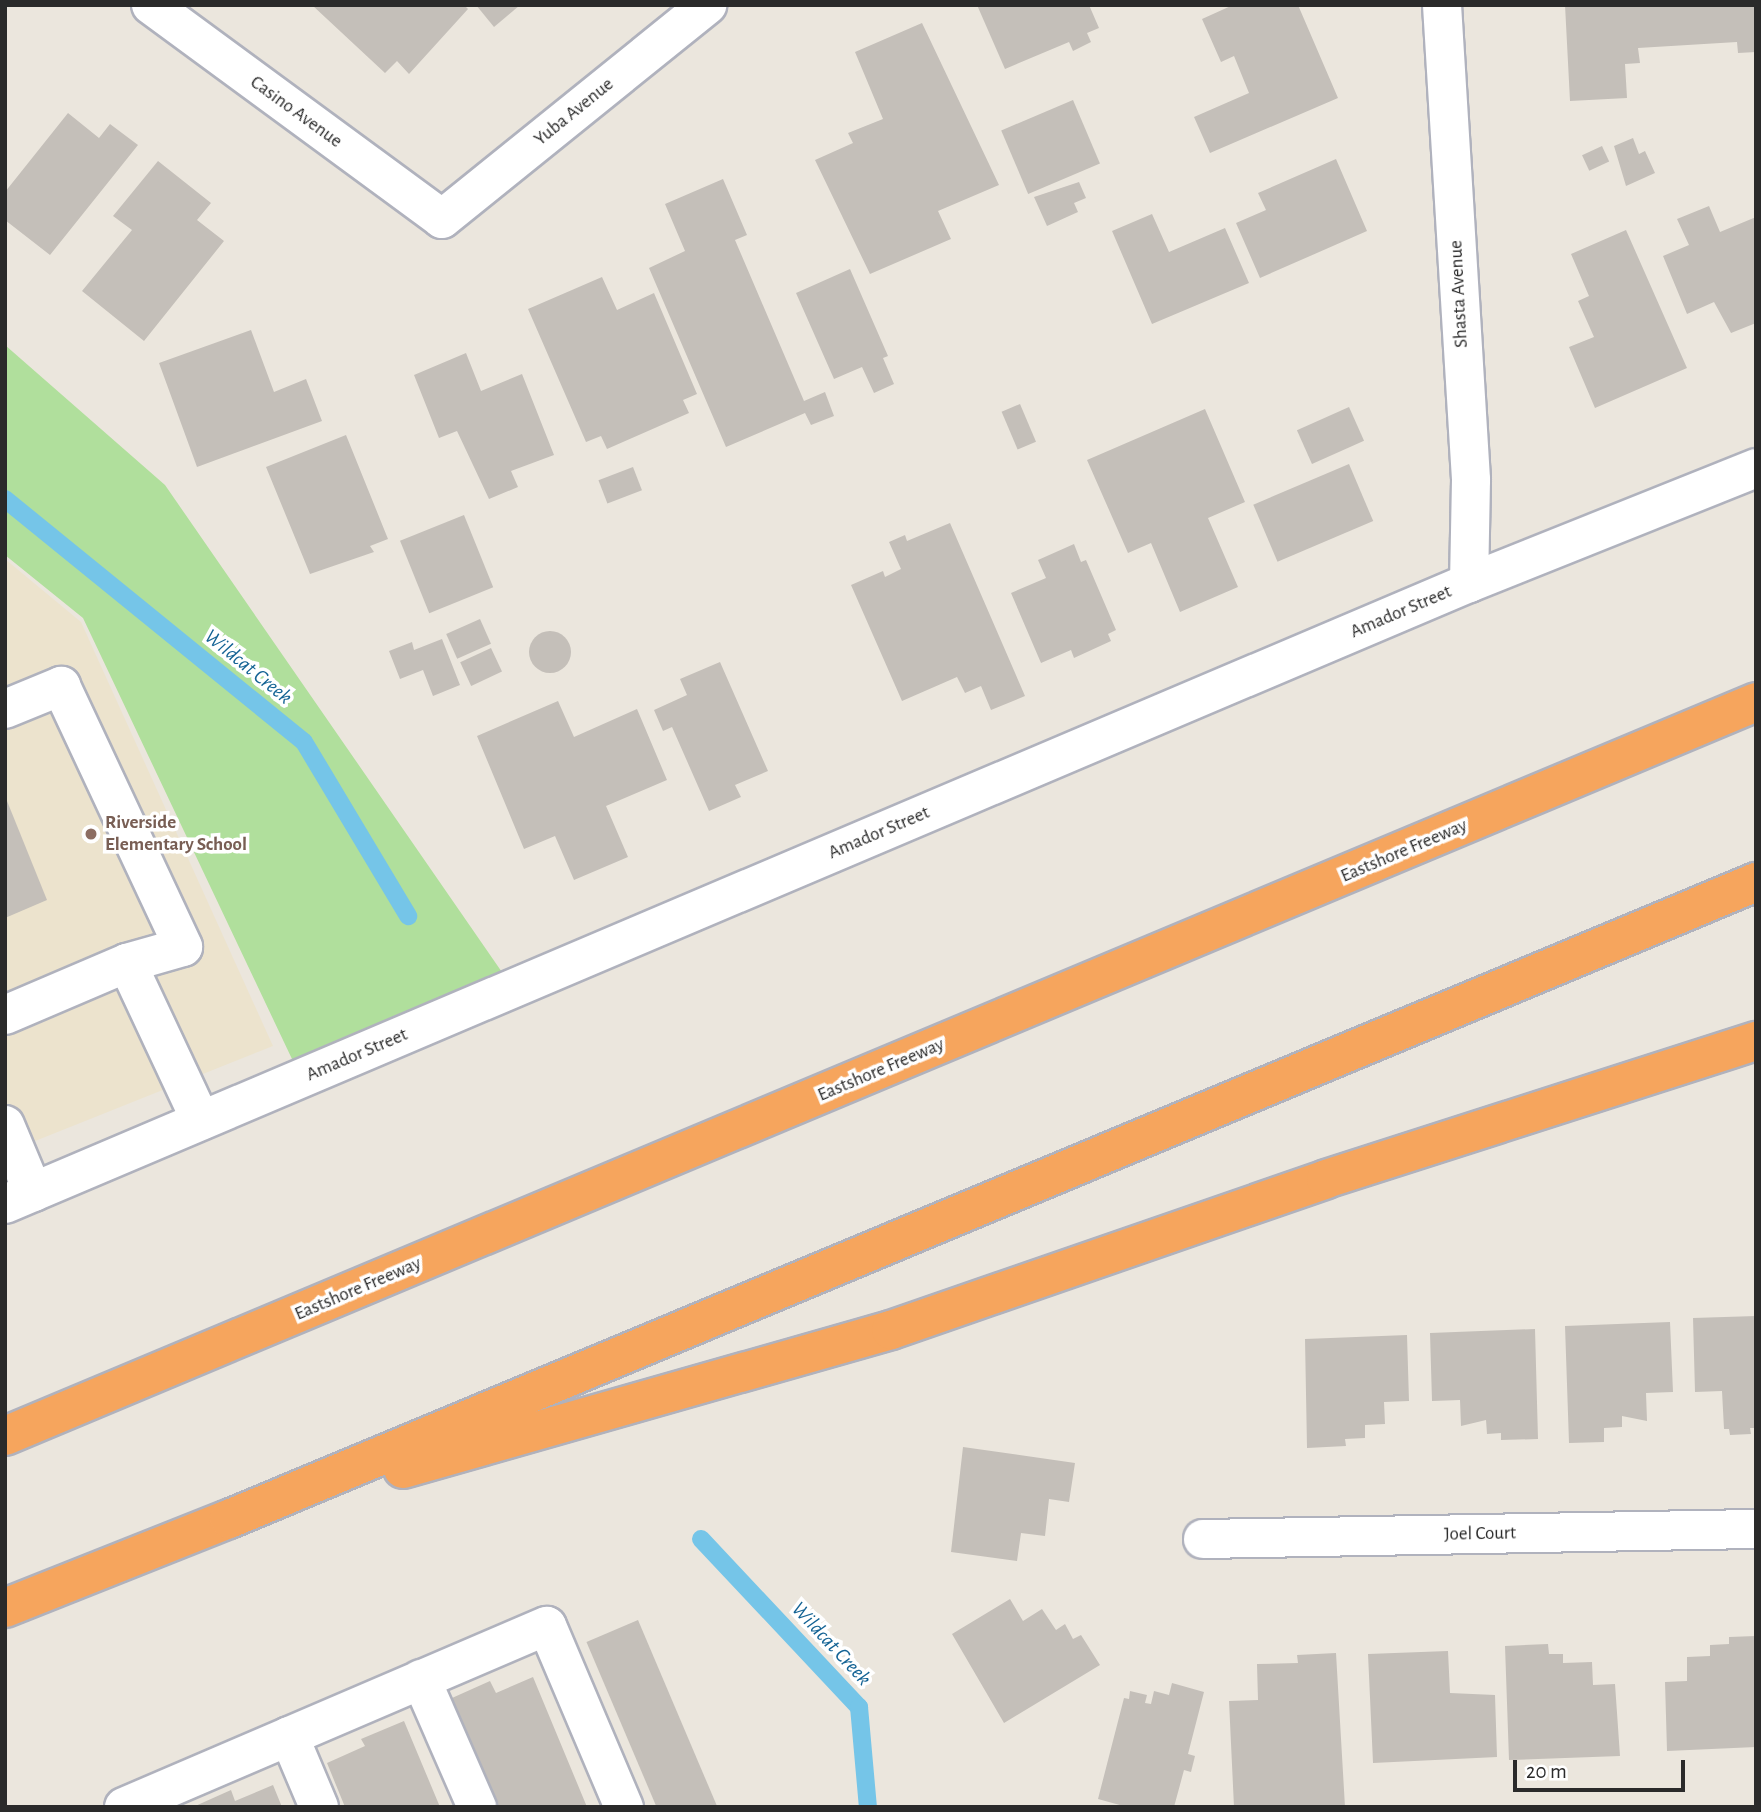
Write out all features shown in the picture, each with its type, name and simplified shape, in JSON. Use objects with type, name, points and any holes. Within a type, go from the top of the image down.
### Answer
[{"type":"highway","name":"Eastshore Freeway","points":[[5,1436],[1756,702]]},
{"type":"highway","points":[[5,1608],[229,1519],[1756,882]]},
{"type":"highway","points":[[229,1519],[891,1330],[1326,1179],[1756,1041]]},
{"type":"street","name":"Casino Avenue","points":[[151,5],[442,219]]},
{"type":"street","name":"Yuba Avenue","points":[[442,219],[706,5]]},
{"type":"street","name":"Shasta Avenue","points":[[1442,5],[1471,480],[1469,583]]},
{"type":"street","name":"Amador Street","points":[[19,1198],[1469,583],[1756,468]]},
{"type":"street","points":[[5,709],[61,686],[183,947],[127,963],[5,1015]]},
{"type":"street","points":[[127,963],[201,1121]]},
{"type":"street","points":[[5,1125],[19,1198]]},
{"type":"street","name":"Joel Court","points":[[1203,1539],[1756,1529]]},
{"type":"street","points":[[124,1807],[166,1799],[289,1736],[547,1626],[624,1807]]},
{"type":"street","points":[[421,1679],[477,1807]]},
{"type":"street","points":[[289,1736],[319,1807]]},
{"type":"shaded area","name":"Riverside Elementary School","points":[[5,559],[81,622],[273,1046],[5,1153]]},
{"type":"green space","points":[[5,345],[165,485],[513,988],[301,1078],[83,618],[5,555]]},
{"type":"building","points":[[312,5],[464,5],[468,9],[409,74],[397,61],[385,73]]},
{"type":"building","points":[[476,5],[520,5],[494,27]]},
{"type":"building","points":[[977,5],[1089,5],[1099,28],[1087,33],[1091,42],[1073,51],[1069,42],[1005,69]]},
{"type":"building","points":[[1233,5],[1298,5],[1338,98],[1210,153],[1194,117],[1249,93],[1234,56],[1221,62],[1202,19]]},
{"type":"building","points":[[1565,5],[1756,5],[1756,52],[1738,53],[1737,42],[1638,48],[1640,63],[1625,64],[1627,98],[1570,101]]},
{"type":"building","points":[[922,23],[999,185],[938,211],[951,239],[870,274],[815,160],[853,143],[848,133],[883,119],[855,52]]},
{"type":"building","points":[[1073,100],[1100,164],[1028,194],[1001,130]]},
{"type":"building","points":[[68,113],[99,138],[110,124],[138,145],[50,255],[5,220],[5,192]]},
{"type":"building","points":[[1633,138],[1639,154],[1645,151],[1655,173],[1626,186],[1614,146]]},
{"type":"building","points":[[1602,146],[1609,161],[1589,171],[1582,155]]},
{"type":"building","points":[[1336,159],[1367,231],[1260,278],[1236,223],[1266,210],[1258,193]]},
{"type":"building","points":[[158,161],[211,203],[197,220],[224,241],[144,341],[82,291],[132,230],[113,216]]},
{"type":"building","points":[[723,179],[747,235],[735,240],[804,401],[825,392],[834,416],[811,425],[805,413],[726,447],[649,268],[685,251],[665,204]]},
{"type":"building","points":[[1079,182],[1086,198],[1074,203],[1078,212],[1047,226],[1034,197]]},
{"type":"building","points":[[1709,206],[1720,232],[1756,217],[1756,323],[1731,333],[1714,302],[1687,314],[1663,256],[1689,245],[1677,219]]},
{"type":"building","points":[[1152,214],[1169,252],[1225,228],[1249,283],[1152,324],[1112,231]]},
{"type":"building","points":[[1626,230],[1687,368],[1595,408],[1569,347],[1594,337],[1578,301],[1589,296],[1571,254]]},
{"type":"building","points":[[850,269],[888,356],[883,358],[894,384],[874,393],[862,367],[834,379],[796,293]]},
{"type":"building","points":[[602,277],[617,310],[654,293],[697,394],[683,400],[689,413],[607,449],[601,436],[586,442],[528,309]]},
{"type":"building","points":[[251,330],[274,392],[306,379],[322,421],[197,467],[159,363]]},
{"type":"building","points":[[466,353],[481,391],[522,374],[554,455],[511,471],[518,487],[489,499],[457,431],[439,438],[414,375]]},
{"type":"building","points":[[1020,404],[1036,442],[1018,450],[1002,412]]},
{"type":"building","points":[[1349,407],[1364,441],[1312,464],[1297,430]]},
{"type":"building","points":[[1205,409],[1245,502],[1208,518],[1238,587],[1180,612],[1151,543],[1128,553],[1087,460]]},
{"type":"building","points":[[346,435],[388,539],[370,546],[374,552],[310,574],[266,467]]},
{"type":"building","points":[[1349,464],[1373,521],[1277,562],[1253,505]]},
{"type":"building","points":[[633,467],[642,490],[607,504],[598,480]]},
{"type":"building","points":[[464,515],[493,587],[429,613],[400,541]]},
{"type":"building","points":[[950,523],[1025,696],[991,710],[981,686],[965,693],[957,677],[902,701],[851,585],[883,571],[885,577],[901,569],[889,542],[905,535],[907,541]]},
{"type":"building","points":[[1074,544],[1081,562],[1086,560],[1116,630],[1108,634],[1111,641],[1074,658],[1071,650],[1041,663],[1011,593],[1046,578],[1038,560]]},
{"type":"building","points":[[480,619],[491,644],[457,659],[446,634]]},
{"type":"building","points":[[550,631],[565,637],[571,652],[565,667],[550,673],[535,667],[529,652],[535,637]]},
{"type":"building","points":[[442,639],[460,685],[433,696],[423,670],[400,679],[389,651],[412,642],[414,650]]},
{"type":"building","points":[[491,648],[502,672],[471,686],[460,662]]},
{"type":"building","points":[[720,662],[768,771],[735,785],[741,797],[709,811],[672,727],[663,731],[654,710],[687,695],[680,679]]},
{"type":"building","points":[[558,701],[574,737],[637,709],[667,780],[606,806],[628,857],[574,880],[555,836],[524,849],[477,736]]},
{"type":"building","points":[[5,796],[47,900],[5,918]]},
{"type":"building","points":[[1756,1316],[1756,1428],[1750,1428],[1751,1434],[1730,1435],[1729,1429],[1724,1429],[1722,1391],[1695,1392],[1693,1318]]},
{"type":"building","points":[[1670,1322],[1673,1392],[1646,1393],[1647,1421],[1622,1416],[1622,1427],[1604,1428],[1604,1442],[1569,1443],[1565,1326]]},
{"type":"building","points":[[1535,1329],[1538,1439],[1501,1440],[1501,1433],[1487,1434],[1486,1420],[1461,1426],[1460,1400],[1432,1401],[1430,1333]]},
{"type":"building","points":[[1407,1335],[1409,1401],[1384,1402],[1385,1424],[1365,1425],[1365,1438],[1345,1439],[1346,1446],[1307,1448],[1305,1339]]},
{"type":"building","points":[[963,1447],[1075,1463],[1069,1502],[1049,1499],[1045,1536],[1021,1533],[1017,1561],[951,1552]]},
{"type":"building","points":[[1010,1599],[1023,1621],[1042,1609],[1056,1630],[1065,1624],[1073,1639],[1081,1635],[1100,1665],[1004,1723],[952,1634]]},
{"type":"building","points":[[638,1620],[717,1807],[657,1807],[586,1642]]},
{"type":"building","points":[[1756,1636],[1756,1747],[1667,1751],[1665,1682],[1687,1681],[1687,1657],[1710,1656],[1710,1645],[1729,1644],[1729,1637]]},
{"type":"building","points":[[1548,1644],[1549,1654],[1563,1654],[1563,1663],[1592,1662],[1593,1685],[1615,1684],[1620,1756],[1509,1760],[1505,1646]]},
{"type":"building","points":[[1448,1651],[1450,1693],[1495,1695],[1497,1757],[1373,1763],[1368,1654]]},
{"type":"building","points":[[1336,1653],[1345,1807],[1234,1807],[1229,1701],[1258,1700],[1257,1664],[1298,1663],[1297,1655]]},
{"type":"building","points":[[533,1677],[587,1807],[497,1807],[452,1698],[490,1681],[496,1693]]},
{"type":"building","points":[[1172,1683],[1204,1692],[1188,1754],[1195,1756],[1191,1772],[1184,1770],[1174,1807],[1127,1807],[1098,1799],[1124,1698],[1129,1699],[1130,1691],[1147,1695],[1145,1703],[1151,1704],[1154,1691],[1169,1695]]},
{"type":"building","points":[[404,1721],[440,1807],[345,1807],[327,1763],[365,1746],[361,1739]]},
{"type":"building","points":[[273,1785],[282,1807],[193,1807],[231,1790],[235,1801]]},
{"type":"waterway","name":"Wildcat Creek","points":[[5,499],[304,742],[408,916]]},
{"type":"waterway","name":"Wildcat Creek","points":[[701,1539],[859,1707],[868,1807]]},
{"type":"place","name":"Riverside Elementary School","points":[[91,834]]}]
